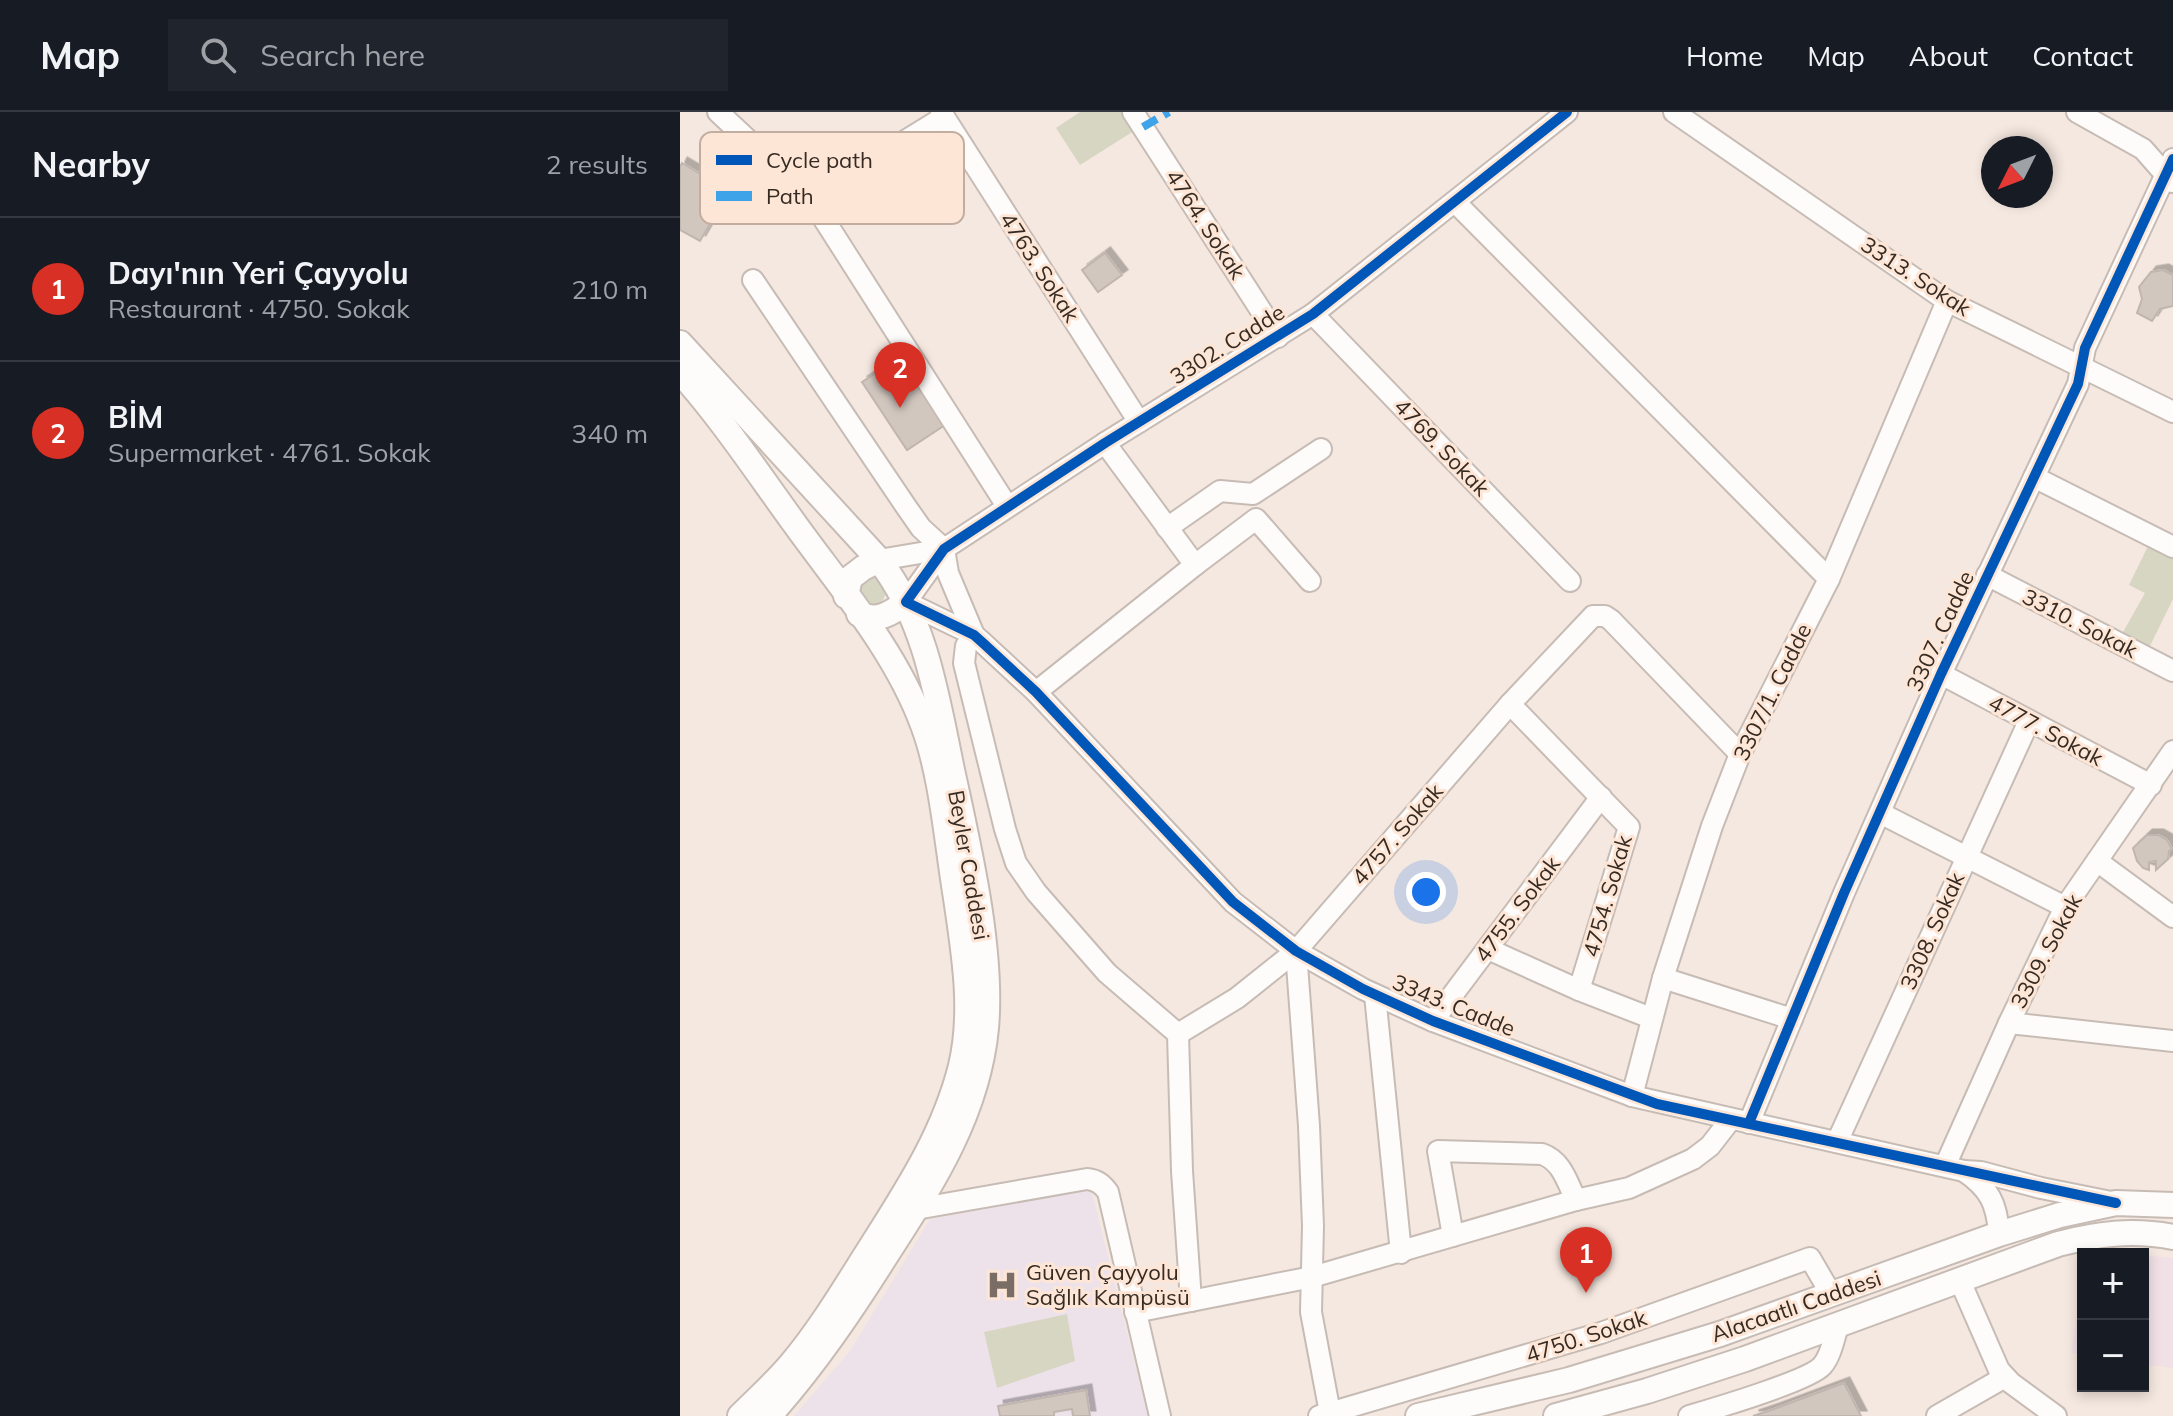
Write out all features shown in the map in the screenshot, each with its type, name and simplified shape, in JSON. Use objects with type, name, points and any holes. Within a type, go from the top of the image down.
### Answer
[{"type":"main road","name":"Beyler Caddesi","points":[[680,343],[879,560],[906,602],[919,633],[960,805],[979,914],[987,990],[980,1067],[970,1102],[942,1167],[835,1332],[769,1416]]},
{"type":"main road","name":"Beyler Caddesi","points":[[680,372],[723,425],[853,605],[905,685],[924,727],[931,753],[963,951],[967,1006],[961,1063],[946,1117],[910,1184],[815,1332],[791,1364],[740,1416]]},
{"type":"main road","points":[[879,560],[850,578],[853,605],[877,617],[906,602]]},
{"type":"main road","name":"Alacaatlı Caddesi","points":[[1418,1416],[1569,1380],[1720,1334],[2060,1215],[2116,1203],[2173,1205]]},
{"type":"main road","name":"Alacaatlı Caddesi","points":[[1556,1416],[1688,1378],[2043,1249],[2095,1235],[2125,1231],[2173,1237]]},
{"type":"street","points":[[718,112],[739,132]]},
{"type":"street","name":"4764. Sokak","points":[[1133,112],[1278,337]]},
{"type":"street","name":"3302. Cadde","points":[[906,602],[944,549],[1105,443],[1313,314],[1567,112]]},
{"type":"street","name":"3313. Sokak","points":[[1674,112],[1947,301],[2173,412]]},
{"type":"street","points":[[2077,112],[2143,149],[2170,171]]},
{"type":"street","points":[[914,132],[942,114]]},
{"type":"street","name":"4763. Sokak","points":[[942,114],[954,132]]},
{"type":"street","name":"4763. Sokak","points":[[964,148],[1139,422]]},
{"type":"street","name":"3307. Cadde","points":[[1135,1312],[1312,1277],[1576,1200],[1629,1188],[1693,1159],[1740,1121],[1792,1019],[1941,674],[2078,384],[2085,348],[2170,171]]},
{"type":"street","points":[[1455,202],[1829,579]]},
{"type":"street","points":[[827,224],[1007,506]]},
{"type":"street","points":[[753,280],[921,528],[944,549],[948,573],[974,635],[966,646],[964,663],[1016,863],[1036,892],[1107,973],[1178,1034],[1182,1171],[1191,1301]]},
{"type":"street","name":"3307/1. Cadde","points":[[1632,1096],[1663,978],[1712,826],[1740,754],[1829,579],[1947,301]]},
{"type":"street","name":"4769. Sokak","points":[[1313,314],[1570,581]]},
{"type":"street","points":[[1105,443],[1195,565]]},
{"type":"street","points":[[1167,528],[1220,491],[1253,494],[1321,449]]},
{"type":"street","points":[[2034,477],[2173,547]]},
{"type":"street","points":[[1036,692],[1256,519],[1310,581]]},
{"type":"street","name":"3302. Cadde","points":[[879,560],[944,549]]},
{"type":"street","name":"3310. Sokak","points":[[1987,575],[2173,671]]},
{"type":"street","name":"3343. Cadde","points":[[906,602],[974,635],[1036,692],[1211,880],[1243,910],[1296,951],[1375,995],[1433,1021],[1632,1096],[2116,1203]]},
{"type":"street","name":"4757. Sokak","points":[[1178,1034],[1247,991],[1296,951],[1585,621],[1598,615],[1611,620],[1740,754]]},
{"type":"street","name":"4777. Sokak","points":[[1941,674],[2151,785]]},
{"type":"street","name":"4754. Sokak","points":[[1510,704],[1629,827],[1579,990]]},
{"type":"street","name":"3308. Sokak","points":[[1837,1142],[2029,721]]},
{"type":"street","name":"3309. Sokak","points":[[1954,1168],[2009,1023],[2065,907],[2173,751]]},
{"type":"street","name":"4755. Sokak","points":[[1433,1021],[1601,797]]},
{"type":"street","points":[[1880,813],[2065,907]]},
{"type":"street","points":[[2097,861],[2173,917]]},
{"type":"street","points":[[1488,949],[1651,1018]]},
{"type":"street","points":[[1296,951],[1309,1126],[1311,1312],[1325,1414]]},
{"type":"street","points":[[1663,978],[1792,1019]]},
{"type":"street","points":[[1375,995],[1401,1253]]},
{"type":"street","points":[[2009,1023],[2173,1041]]},
{"type":"street","points":[[1453,1236],[1438,1151],[1542,1154],[1556,1161],[1562,1169],[1576,1200]]},
{"type":"street","points":[[1954,1168],[1979,1180],[1992,1197],[1997,1209],[1999,1234]]},
{"type":"street","points":[[916,1209],[1087,1179],[1099,1182],[1108,1192],[1160,1416]]},
{"type":"street","name":"4750. Sokak","points":[[1325,1414],[1601,1333],[1810,1258],[1831,1294]]},
{"type":"street","points":[[1960,1281],[2005,1377],[2056,1416]]},
{"type":"street","points":[[1689,1416],[1817,1370],[1827,1358],[1838,1326]]},
{"type":"street","points":[[1601,1333],[1614,1367]]},
{"type":"street","points":[[1937,1416],[2005,1377]]},
{"type":"shaded area","name":"Güven Çayyolu Sağlık Kampüsü","points":[[1091,1189],[1148,1416],[794,1416],[850,1351],[930,1219]]},
{"type":"shaded area","points":[[2149,1256],[2173,1258],[2173,1368],[2149,1365]]},
{"type":"shaded area","points":[[2077,1314],[2077,1354],[2071,1353]]},
{"type":"green space","points":[[1080,112],[1126,112],[1137,129],[1080,165],[1056,128]]},
{"type":"green space","points":[[2149,544],[2173,556],[2173,599],[2149,648],[2122,634],[2145,593],[2129,585]]},
{"type":"green space","points":[[870,577],[880,579],[887,592],[880,606],[870,608],[856,590]]},
{"type":"green space","points":[[1067,1314],[1075,1361],[997,1388],[984,1332]]},
{"type":"building","points":[[682,163],[700,174],[700,224],[710,224],[700,241],[680,230]]},
{"type":"building","points":[[1105,253],[1122,275],[1098,292],[1082,270]]},
{"type":"building","points":[[2163,270],[2173,275],[2173,306],[2160,309],[2152,321],[2137,313],[2142,299],[2139,287],[2151,272]]},
{"type":"building","points":[[900,357],[945,425],[907,450],[862,382]]},
{"type":"building","points":[[2147,835],[2158,835],[2167,840],[2172,849],[2168,859],[2156,870],[2156,861],[2149,862],[2149,870],[2143,868],[2133,848]]},
{"type":"building","points":[[1844,1383],[1861,1416],[1753,1416],[1774,1409]]},
{"type":"building","points":[[1086,1390],[1090,1416],[1073,1416],[1072,1409],[1054,1412],[1054,1416],[1000,1416],[998,1406]]},
{"type":"marked path","points":[[1143,127],[1169,112]]},
{"type":"cycle path","points":[[1567,112],[1313,314],[1105,443],[944,549],[906,602],[974,635],[1036,692],[1233,902],[1296,951],[1363,989],[1433,1021],[1657,1104],[2116,1203]]},
{"type":"cycle path","points":[[1749,1123],[1844,893],[1941,674],[2078,384],[2085,348],[2173,159]]},
{"type":"place","name":"BİM","points":[[900,408]]},
{"type":"place","name":"Güven Çayyolu Sağlık Kampüsü","points":[[1002,1285]]},
{"type":"place","name":"Dayı'nın Yeri Çayyolu","points":[[1586,1293]]}]
